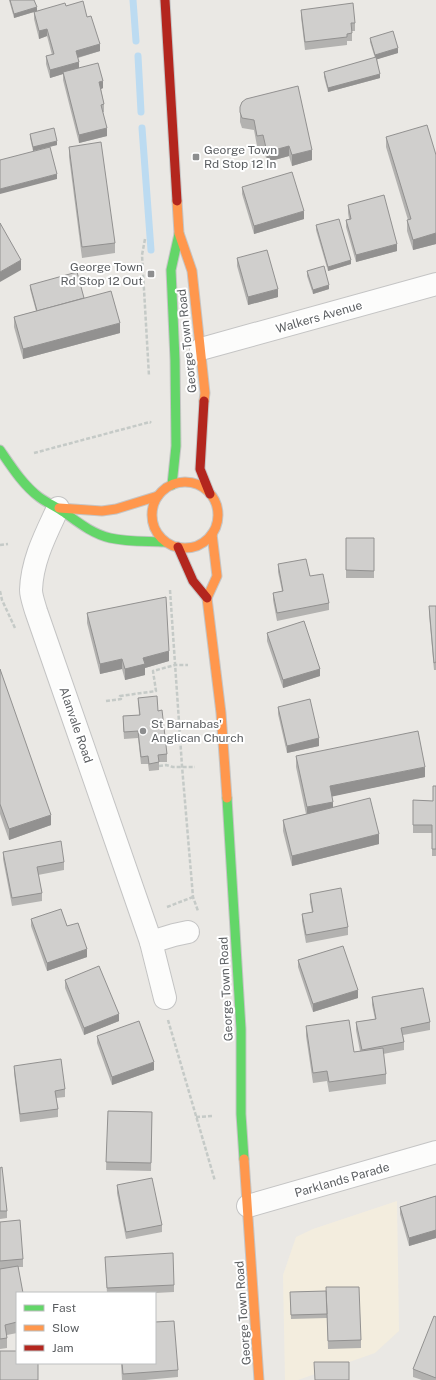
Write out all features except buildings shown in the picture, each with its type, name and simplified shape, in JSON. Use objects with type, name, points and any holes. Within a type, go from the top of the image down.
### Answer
[{"type":"main road","name":"George Town Road","points":[[165,0],[179,233],[192,271],[205,393],[200,442],[200,469],[210,494]]},
{"type":"main road","name":"George Town Road","points":[[172,485],[176,431],[175,360],[171,270],[179,233]]},
{"type":"main road","points":[[0,450],[22,480],[40,497],[58,508],[76,522],[98,534],[128,541],[165,542],[178,547],[187,548],[197,546],[205,541],[212,534],[216,525],[218,514],[215,503],[210,494],[202,487],[192,483],[182,482],[172,485],[158,496],[152,515],[153,525],[165,542]]},
{"type":"main road","points":[[58,508],[102,512],[158,496]]},
{"type":"main road","points":[[178,547],[193,581],[207,598],[217,576],[212,534]]},
{"type":"main road","name":"George Town Road","points":[[207,598],[221,713],[228,811],[241,1029],[241,1114],[259,1380]]},
{"type":"street","name":"Walkers Avenue","points":[[201,349],[436,284]]},
{"type":"street","name":"Alanvale Road","points":[[58,508],[38,553],[33,572],[31,591],[36,611],[151,942],[165,998]]},
{"type":"street","points":[[151,942],[174,935],[194,925]]},
{"type":"street","name":"Parklands Parade","points":[[248,1206],[270,1201],[436,1152]]},
{"type":"path","points":[[145,239],[142,255],[150,381]]},
{"type":"path","points":[[150,416],[152,429]]},
{"type":"path","points":[[34,453],[150,422]]},
{"type":"path","points":[[0,545],[8,544]]},
{"type":"path","points":[[168,584],[170,589],[194,925]]},
{"type":"path","points":[[106,701],[121,699],[120,696],[156,691],[153,671],[175,665],[188,665]]},
{"type":"path","points":[[159,766],[195,767]]},
{"type":"path","points":[[167,907],[193,897]]},
{"type":"path","points":[[167,1019],[215,1181]]},
{"type":"path","points":[[196,1117],[213,1116]]},
{"type":"shaded area","points":[[397,1201],[399,1331],[375,1353],[298,1380],[285,1380],[283,1275],[296,1237],[313,1229]]},
{"type":"waterway","points":[[133,0],[136,41]]},
{"type":"waterway","points":[[138,56],[141,112]]},
{"type":"waterway","points":[[142,128],[151,250]]},
{"type":"traffic: fast","points":[[172,485],[176,446],[175,360],[171,270],[179,234]]},
{"type":"traffic: fast","points":[[0,450],[18,475],[33,492],[92,531],[110,538],[131,541],[165,542]]},
{"type":"traffic: fast","points":[[227,798],[241,1029],[241,1114],[244,1159]]},
{"type":"traffic: slow","points":[[177,201],[179,233],[192,271],[205,393],[204,401]]},
{"type":"traffic: slow","points":[[185,482],[197,485],[208,492],[215,503],[218,515],[215,527],[208,538],[197,545],[185,548],[173,545],[162,538],[155,527],[152,515],[155,503],[162,492],[173,485],[185,482]]},
{"type":"traffic: slow","points":[[59,508],[102,511],[116,509],[158,496]]},
{"type":"traffic: slow","points":[[212,534],[217,576],[207,598],[221,713],[227,798]]},
{"type":"traffic: slow","points":[[244,1159],[259,1380]]},
{"type":"traffic: jam","points":[[165,0],[177,201]]},
{"type":"traffic: jam","points":[[204,401],[200,469],[210,494]]},
{"type":"traffic: jam","points":[[178,547],[193,581],[207,598]]},
{"type":"place","name":"George Town Rd Stop 12 In","points":[[196,157]]},
{"type":"place","name":"George Town Rd Stop 12 Out","points":[[151,274]]},
{"type":"place","name":"St Barnabas' Anglican Church","points":[[143,731]]}]
